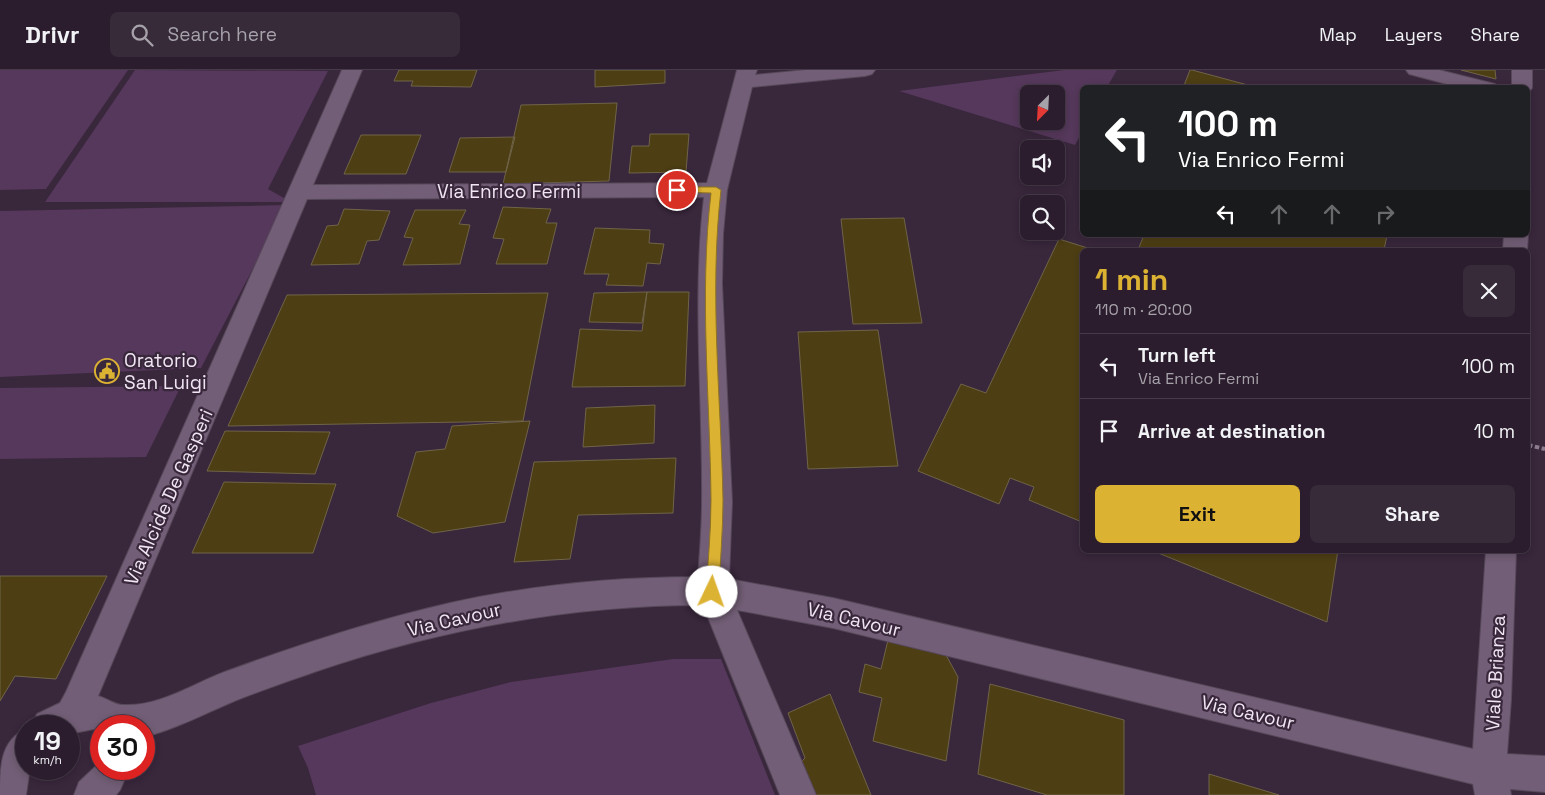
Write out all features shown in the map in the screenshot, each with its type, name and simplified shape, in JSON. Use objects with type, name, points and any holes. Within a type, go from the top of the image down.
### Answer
[{"type":"street","name":"Via Alcide De Gasperi","points":[[70,714],[301,192],[352,70]]},
{"type":"street","points":[[798,795],[712,592],[717,502],[710,284],[711,234],[716,190],[746,76],[865,70]]},
{"type":"street","points":[[1416,70],[1476,85]]},
{"type":"street","points":[[1522,70],[1522,85]]},
{"type":"street","name":"Via Enrico Fermi","points":[[301,192],[716,190]]},
{"type":"street","name":"Viale Brianza","points":[[1491,782],[1501,553]]},
{"type":"street","name":"Via Cavour","points":[[155,716],[228,687],[319,655],[450,618],[530,603],[600,595],[647,591],[712,592],[833,613],[1491,782],[1545,774]]},
{"type":"street","points":[[70,714],[90,712],[104,715]]},
{"type":"street","points":[[92,795],[106,780]]},
{"type":"path","points":[[1530,445],[1545,449]]},
{"type":"shaded area","points":[[0,70],[128,70],[46,189],[0,190]]},
{"type":"shaded area","points":[[135,70],[328,71],[268,189],[291,202],[45,202]]},
{"type":"shaded area","points":[[1064,70],[1117,70],[1108,85],[1080,85],[1080,136],[1075,145],[1065,142],[1065,140],[1059,140],[1026,130],[1065,130],[1065,85],[1020,85],[1020,128],[899,91]]},
{"type":"shaded area","points":[[286,205],[201,368],[0,377],[0,211]]},
{"type":"shaded area","points":[[181,386],[146,457],[0,459],[0,388]]},
{"type":"shaded area","points":[[673,659],[721,659],[775,795],[316,795],[308,768],[298,746],[431,703],[511,682]]},
{"type":"building","points":[[399,70],[477,70],[471,87],[411,86],[413,81],[394,81]]},
{"type":"building","points":[[595,70],[665,70],[665,83],[595,87]]},
{"type":"building","points":[[1190,70],[1192,70],[1248,85],[1184,85]]},
{"type":"building","points":[[1461,70],[1495,70],[1496,79]]},
{"type":"building","points":[[617,103],[609,181],[503,184],[521,105]]},
{"type":"building","points":[[650,134],[689,134],[686,172],[629,173],[632,146],[649,146]]},
{"type":"building","points":[[361,135],[421,135],[406,174],[344,174]]},
{"type":"building","points":[[515,137],[506,172],[449,172],[460,138]]},
{"type":"building","points":[[503,207],[551,209],[546,223],[557,223],[547,264],[496,264],[504,239],[493,238]]},
{"type":"building","points":[[344,209],[390,211],[379,240],[367,241],[359,264],[311,265],[327,226],[338,225]]},
{"type":"building","points":[[415,210],[466,210],[459,224],[470,225],[460,264],[403,265],[413,238],[404,237]]},
{"type":"building","points":[[904,218],[922,323],[853,324],[841,219]]},
{"type":"building","points":[[595,228],[650,230],[649,243],[664,244],[660,264],[647,263],[643,286],[606,285],[609,274],[584,274]]},
{"type":"building","points":[[1143,237],[1387,237],[1384,248],[1139,248]]},
{"type":"building","points":[[1059,240],[1088,248],[1080,248],[1080,521],[1029,500],[1034,487],[1010,478],[999,504],[918,471],[961,384],[986,393]]},
{"type":"building","points":[[647,292],[642,323],[589,322],[594,293]]},
{"type":"building","points":[[647,292],[689,292],[685,386],[572,387],[580,329],[642,331]]},
{"type":"building","points":[[548,293],[523,421],[228,426],[287,295]]},
{"type":"building","points":[[878,330],[898,466],[808,469],[798,332]]},
{"type":"building","points":[[655,405],[654,443],[583,447],[586,408]]},
{"type":"building","points":[[530,421],[505,522],[433,533],[397,516],[416,452],[445,449],[452,426]]},
{"type":"building","points":[[225,431],[330,432],[315,474],[207,471]]},
{"type":"building","points":[[676,458],[673,513],[578,515],[570,559],[514,562],[534,462]]},
{"type":"building","points":[[224,482],[336,484],[313,553],[192,553]]},
{"type":"building","points":[[1158,553],[1338,553],[1327,622]]},
{"type":"building","points":[[0,576],[107,576],[56,679],[15,676],[0,701]]},
{"type":"building","points":[[888,640],[946,655],[958,677],[946,761],[873,741],[882,698],[859,692],[865,664],[881,669]]},
{"type":"building","points":[[990,684],[1124,720],[1124,795],[1047,795],[978,774]]},
{"type":"building","points":[[830,694],[871,795],[804,795],[793,770],[805,758],[788,713]]},
{"type":"building","points":[[1209,774],[1279,795],[1209,795]]},
{"type":"place","name":"Oratorio San Luigi","points":[[107,371]]},
{"type":"route","points":[[677,190],[716,190],[711,234],[710,284],[717,502],[712,592]]}]
